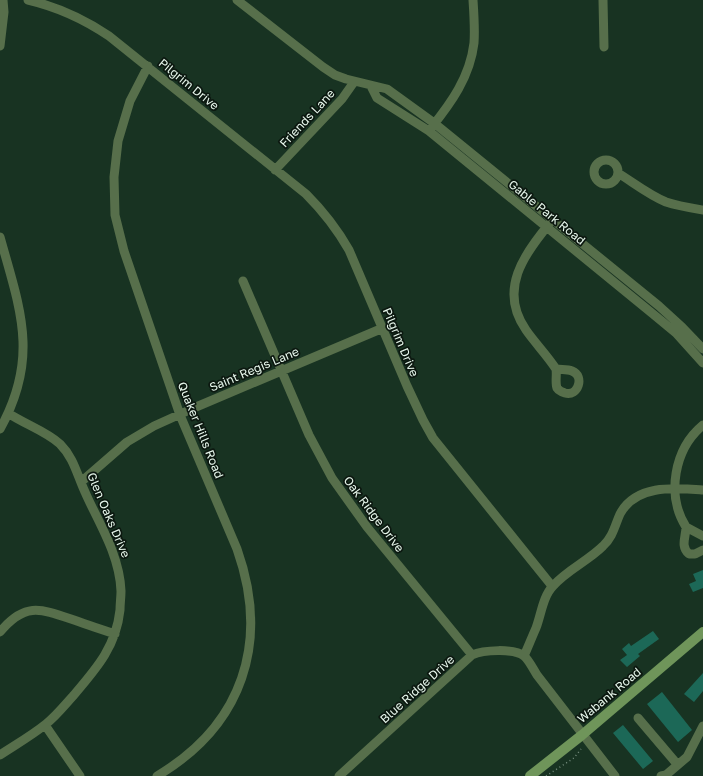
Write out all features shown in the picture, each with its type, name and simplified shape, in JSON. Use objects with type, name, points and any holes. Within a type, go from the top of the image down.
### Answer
[{"type":"street","points":[[0,46],[4,12],[3,0]]},
{"type":"street","name":"Pilgrim Drive","points":[[28,0],[63,10],[109,36],[306,194],[320,208],[339,233],[356,266],[423,420],[433,438],[552,586]]},
{"type":"street","name":"Gable Park Road","points":[[237,0],[335,75],[354,82],[387,89],[549,224],[658,306],[682,327],[699,345],[703,363]]},
{"type":"street","points":[[431,127],[448,107],[459,89],[472,57],[475,27],[473,0]]},
{"type":"street","points":[[603,0],[604,48]]},
{"type":"street","name":"Quaker Hills Road","points":[[148,66],[130,102],[118,140],[115,163],[114,196],[116,215],[124,251],[180,414],[238,549],[250,594],[251,612],[251,631],[247,658],[241,680],[232,702],[220,721],[197,748],[157,776]]},
{"type":"street","name":"Friends Lane","points":[[275,170],[342,99],[354,82]]},
{"type":"street","points":[[618,173],[655,197],[666,202],[703,210]]},
{"type":"street","points":[[549,224],[524,258],[519,268],[514,296],[520,320],[556,369]]},
{"type":"street","points":[[0,237],[18,301],[23,333],[23,355],[20,377],[15,396],[0,429]]},
{"type":"street","name":"Oak Ridge Drive","points":[[244,281],[309,435],[332,478],[368,527],[472,656]]},
{"type":"street","name":"Saint Regis Lane","points":[[81,482],[127,442],[154,426],[383,328]]},
{"type":"street","name":"Glen Oaks Drive","points":[[0,755],[45,725],[59,713],[104,658],[115,634],[119,619],[121,592],[119,575],[112,550],[73,462],[60,444],[52,438],[20,422],[8,413]]},
{"type":"street","points":[[703,425],[690,439],[684,450],[676,472],[675,488],[677,505],[686,527],[683,544],[689,554],[695,554],[703,550]]},
{"type":"street","points":[[615,776],[582,735],[524,656],[552,586],[603,546],[613,532],[623,510],[634,500],[650,491],[675,488],[703,490]]},
{"type":"street","points":[[686,527],[703,536]]},
{"type":"street","points":[[0,632],[8,623],[20,614],[43,610],[115,634]]},
{"type":"street","name":"Wabank Road","points":[[530,776],[582,735],[703,632]]},
{"type":"street","name":"Blue Ridge Drive","points":[[339,776],[472,656],[479,652],[499,651],[518,652],[524,656]]},
{"type":"street","points":[[638,718],[677,764]]},
{"type":"street","points":[[45,725],[80,776]]},
{"type":"street","points":[[662,776],[666,775],[687,757],[703,726]]},
{"type":"path","points":[[546,776],[574,758],[581,749]]},
{"type":"building","points":[[703,570],[703,588],[693,592],[689,584],[696,581],[693,574]]},
{"type":"building","points":[[653,631],[659,639],[638,654],[640,656],[627,667],[620,660],[627,655],[622,649],[629,643],[631,646]]},
{"type":"building","points":[[703,673],[703,691],[694,702],[684,694]]},
{"type":"building","points":[[662,692],[692,730],[678,742],[647,704]]},
{"type":"building","points":[[623,725],[653,761],[643,769],[613,733]]}]
